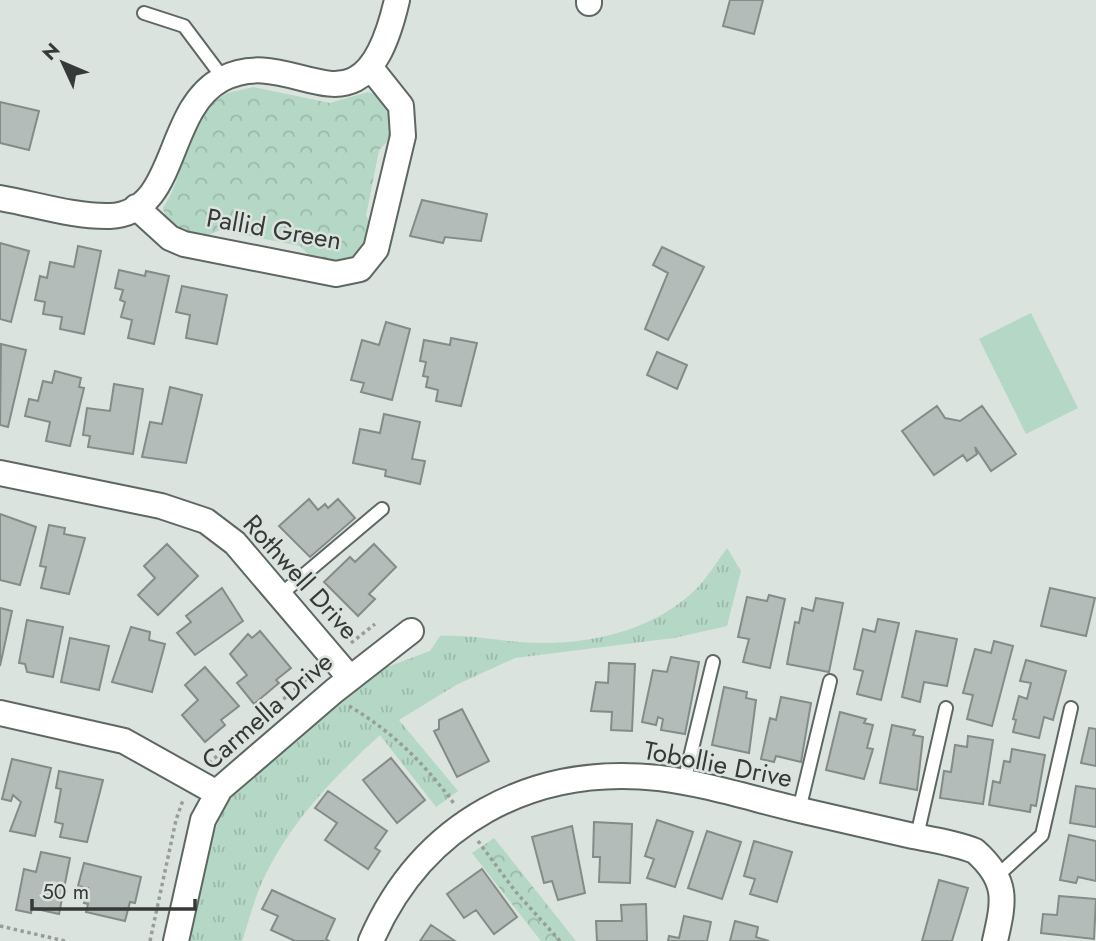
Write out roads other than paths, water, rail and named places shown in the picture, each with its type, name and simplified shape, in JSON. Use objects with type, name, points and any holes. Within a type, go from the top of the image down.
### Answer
[{"type":"street","points":[[0,198],[111,216],[136,207],[158,187],[185,116],[198,99],[223,78],[255,71],[333,85],[359,76],[370,67],[390,33],[397,0]]},
{"type":"street","name":"Pallid Green","points":[[136,207],[170,238],[184,244],[336,274],[360,269],[376,249],[404,128],[401,106],[395,94],[370,67]]},
{"type":"street","name":"Rothwell Drive","points":[[0,473],[192,514],[236,543],[280,595],[342,685]]},
{"type":"street","name":"Carmella Drive","points":[[176,941],[200,830],[217,793],[342,685],[411,631]]},
{"type":"street","points":[[0,713],[124,741],[217,793]]},
{"type":"street","name":"Tobollie Drive","points":[[370,941],[413,871],[466,821],[515,796],[568,780],[626,776],[684,782],[975,851],[997,876]]},
{"type":"street","points":[[995,941],[1003,906],[997,876]]},
{"type":"lane","points":[[144,13],[184,26],[223,78]]},
{"type":"lane","points":[[280,595],[382,509]]},
{"type":"lane","points":[[684,782],[713,662]]},
{"type":"lane","points":[[799,810],[830,681]]},
{"type":"lane","points":[[917,836],[946,708]]},
{"type":"lane","points":[[997,876],[1042,835],[1071,708]]}]
